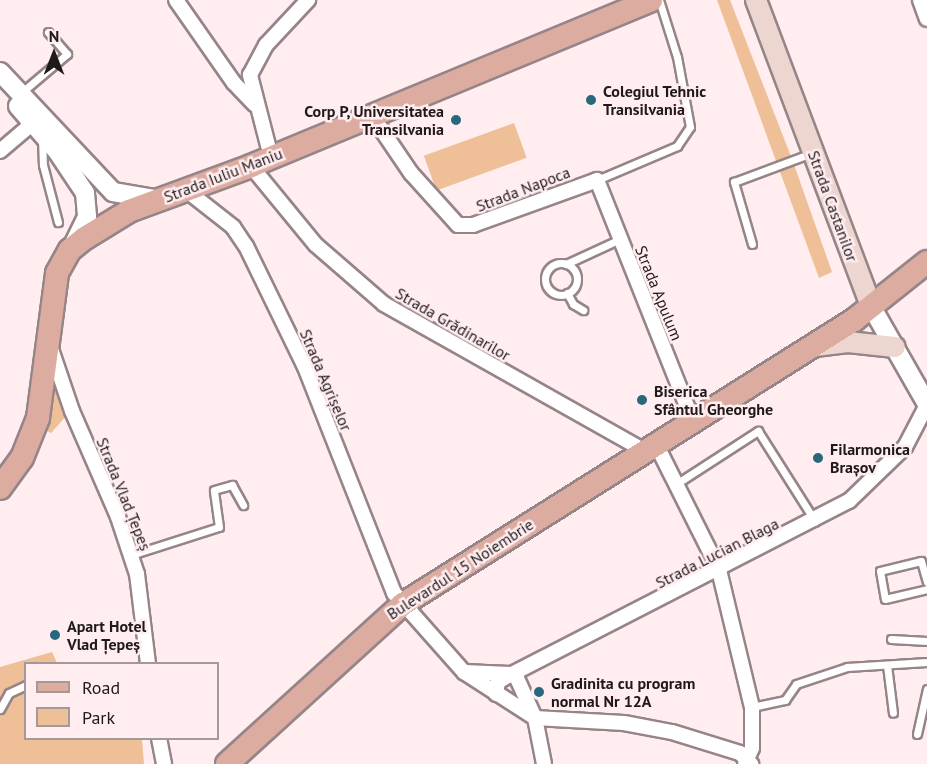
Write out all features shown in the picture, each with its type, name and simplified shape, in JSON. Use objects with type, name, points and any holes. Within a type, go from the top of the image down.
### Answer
[{"type":"main road","name":"Strada Iuliu Maniu","points":[[0,488],[16,468],[35,431],[44,391],[57,273],[70,250],[105,224],[163,199],[261,161],[651,0]]},
{"type":"main road","name":"Strada Castanilor","points":[[756,0],[871,306]]},
{"type":"main road","name":"Bulevardul 15 Noiembrie","points":[[227,764],[403,603],[871,306],[927,262]]},
{"type":"main road","points":[[809,346],[848,342],[895,347]]},
{"type":"street","points":[[234,83],[250,75],[266,45],[308,0]]},
{"type":"street","points":[[920,0],[927,20]]},
{"type":"street","points":[[178,1],[234,83],[257,106]]},
{"type":"street","points":[[0,72],[22,92],[113,192],[131,198],[163,199]]},
{"type":"street","points":[[250,75],[257,106],[261,161]]},
{"type":"street","points":[[0,88],[37,128],[85,193],[87,217],[70,250]]},
{"type":"street","name":"Strada Napoca","points":[[371,114],[411,173],[458,225],[473,225],[597,180]]},
{"type":"street","points":[[0,151],[37,128]]},
{"type":"street","name":"Strada Grădinarilor","points":[[261,161],[308,238],[384,304],[649,446]]},
{"type":"street","name":"Strada Apulum","points":[[597,180],[692,419]]},
{"type":"street","name":"Strada Agrișelor","points":[[186,190],[233,227],[246,246],[305,367],[394,593],[464,672],[535,718]]},
{"type":"street","name":"Strada Castanilor","points":[[871,306],[927,405]]},
{"type":"street","name":"Strada Vlad Țepeș","points":[[48,341],[64,392],[137,574],[148,662]]},
{"type":"street","name":"Strada Lucian Blaga","points":[[496,694],[498,682],[815,521],[849,501],[905,447],[927,405]]},
{"type":"street","points":[[905,447],[927,431]]},
{"type":"street","points":[[535,718],[624,723],[653,728],[726,748],[748,763],[752,748],[752,707],[719,570],[676,484],[649,446]]},
{"type":"street","points":[[464,672],[515,674],[535,718],[544,764]]},
{"type":"street","points":[[159,740],[164,764]]},
{"type":"lane","points":[[597,180],[677,146],[690,127],[677,57],[658,0]]},
{"type":"lane","points":[[22,92],[67,54],[48,32]]},
{"type":"lane","points":[[37,128],[43,165],[58,222]]},
{"type":"lane","points":[[752,244],[734,182],[814,152]]},
{"type":"lane","points":[[583,310],[573,304],[567,294],[551,291],[545,276],[551,267],[566,264],[620,239]]},
{"type":"lane","points":[[566,264],[574,269],[577,279],[567,294]]},
{"type":"lane","points":[[676,484],[758,431],[815,521]]},
{"type":"lane","points":[[131,555],[219,527],[214,490],[232,485],[243,505]]},
{"type":"lane","points":[[927,582],[921,561],[879,571],[885,599],[927,589]]},
{"type":"lane","points":[[891,639],[927,641]]},
{"type":"lane","points":[[752,707],[785,700],[796,684],[847,667],[927,662]]},
{"type":"lane","points":[[887,665],[893,713]]},
{"type":"lane","points":[[0,709],[9,693],[24,686]]},
{"type":"lane","points":[[917,734],[927,689]]},
{"type":"green space","points":[[717,0],[730,0],[792,159],[832,272],[819,278]]},
{"type":"green space","points":[[514,123],[527,158],[436,191],[424,156]]},
{"type":"green space","points":[[51,381],[68,414],[51,433],[43,429]]},
{"type":"green space","points":[[52,652],[57,662],[24,662],[24,740],[142,740],[144,764],[0,764],[0,667]]},
{"type":"place","name":"Colegiul Tehnic Transilvania","points":[[591,100]]},
{"type":"place","name":"Corp P, Universitatea Transilvania","points":[[456,120]]},
{"type":"place","name":"Biserica Sfântul Gheorghe","points":[[642,400]]},
{"type":"place","name":"Filarmonica Brașov","points":[[818,458]]},
{"type":"place","name":"Apart Hotel Vlad Țepeș","points":[[55,635]]},
{"type":"place","name":"Gradinita cu program normal Nr 12A","points":[[539,692]]}]
